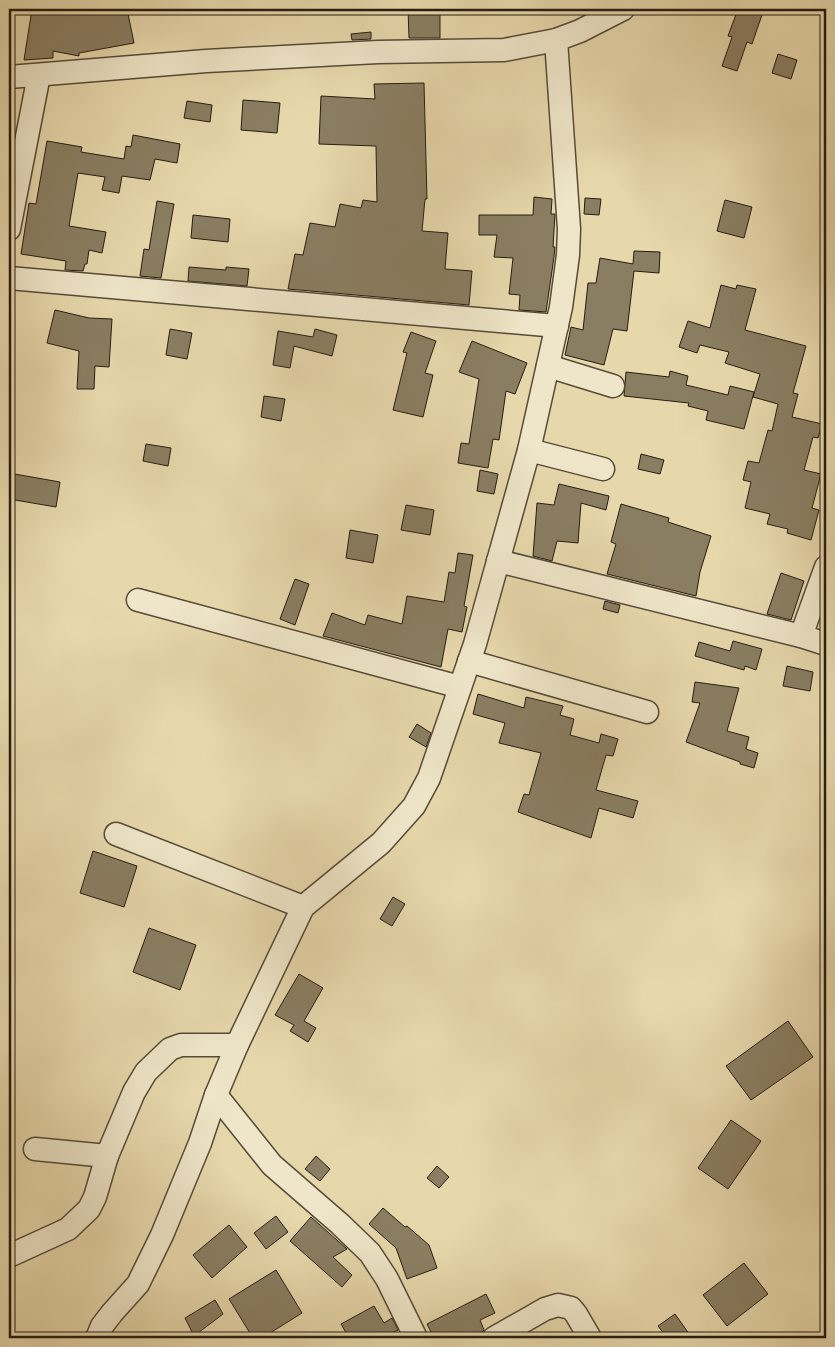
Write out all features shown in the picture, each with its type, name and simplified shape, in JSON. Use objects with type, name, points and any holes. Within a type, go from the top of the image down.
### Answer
[{"type":"street","points":[[9,77],[206,61],[378,52],[504,50],[556,40],[580,31],[623,9]]},
{"type":"street","points":[[97,1338],[102,1326],[138,1284],[162,1235],[200,1143],[216,1095],[237,1044],[303,907],[381,843],[414,806],[429,778],[469,661],[498,561],[529,450],[557,326],[568,255],[569,229],[556,40]]},
{"type":"street","points":[[9,229],[39,75]]},
{"type":"street","points":[[9,278],[557,326]]},
{"type":"street","points":[[548,366],[613,386]]},
{"type":"street","points":[[529,450],[603,469]]},
{"type":"street","points":[[498,561],[801,636],[826,644]]},
{"type":"street","points":[[801,636],[826,567]]},
{"type":"street","points":[[138,600],[460,687]]},
{"type":"street","points":[[469,661],[647,712]]},
{"type":"street","points":[[116,834],[303,907]]},
{"type":"street","points":[[9,1256],[68,1229],[89,1209],[95,1197],[107,1156],[134,1092],[146,1072],[170,1049],[181,1046],[237,1044]]},
{"type":"street","points":[[216,1095],[272,1165],[340,1224],[370,1253],[387,1279],[416,1338]]},
{"type":"street","points":[[35,1149],[107,1156]]},
{"type":"street","points":[[494,1338],[545,1309],[558,1305],[571,1308],[590,1338]]},
{"type":"building","points":[[32,9],[127,9],[134,43],[79,53],[79,56],[53,51],[53,58],[24,60]]},
{"type":"building","points":[[408,9],[440,9],[440,38],[409,38]]},
{"type":"building","points":[[738,9],[764,9],[752,44],[747,42],[737,71],[722,66],[732,37],[728,36]]},
{"type":"building","points":[[371,32],[371,39],[352,40],[351,34]]},
{"type":"building","points":[[778,54],[797,60],[791,79],[772,73]]},
{"type":"building","points":[[424,83],[427,199],[425,199],[422,231],[448,233],[445,269],[472,271],[469,305],[288,289],[295,254],[303,255],[310,223],[335,227],[340,204],[361,208],[363,200],[377,202],[376,146],[319,144],[321,96],[375,99],[374,84]]},
{"type":"building","points":[[243,100],[280,103],[277,133],[241,130]]},
{"type":"building","points":[[187,101],[212,105],[210,122],[184,118]]},
{"type":"building","points":[[133,135],[180,144],[177,163],[155,159],[150,180],[122,176],[119,193],[102,190],[105,177],[78,173],[69,226],[106,232],[102,253],[89,250],[87,264],[85,264],[83,271],[65,270],[66,261],[21,254],[29,203],[36,204],[47,141],[82,147],[81,152],[124,159],[126,146],[131,147]]},
{"type":"building","points":[[534,197],[552,199],[551,214],[555,214],[553,247],[555,247],[546,312],[519,310],[520,295],[509,294],[513,258],[494,257],[497,235],[479,235],[479,215],[533,215]]},
{"type":"building","points":[[585,198],[601,199],[599,215],[584,214]]},
{"type":"building","points":[[725,200],[752,207],[744,238],[717,231]]},
{"type":"building","points":[[157,201],[174,204],[161,278],[140,276],[144,249],[149,250]]},
{"type":"building","points":[[193,215],[230,219],[228,242],[191,238]]},
{"type":"building","points":[[634,251],[660,252],[659,273],[634,271],[627,331],[613,329],[604,365],[565,355],[571,327],[583,330],[588,283],[596,283],[600,258],[633,264]]},
{"type":"building","points":[[189,267],[226,270],[226,267],[249,269],[247,286],[188,281]]},
{"type":"building","points":[[721,285],[736,289],[737,285],[756,289],[745,330],[806,346],[793,393],[798,394],[792,417],[822,424],[818,438],[813,437],[804,470],[821,474],[812,508],[819,510],[811,540],[787,533],[788,529],[767,524],[770,514],[745,508],[751,482],[743,480],[748,461],[759,463],[768,430],[772,431],[778,404],[753,397],[760,374],[725,363],[729,352],[700,345],[697,353],[679,347],[688,321],[710,328]]},
{"type":"building","points":[[55,310],[89,318],[112,319],[109,367],[95,366],[94,389],[77,389],[79,351],[47,343]]},
{"type":"building","points":[[170,329],[192,333],[187,359],[166,355]]},
{"type":"building","points":[[315,329],[337,335],[332,356],[294,346],[290,368],[273,365],[278,331],[313,337]]},
{"type":"building","points":[[411,332],[436,341],[425,373],[433,375],[423,417],[393,410],[407,353],[403,352]]},
{"type":"building","points":[[472,341],[527,363],[515,394],[506,391],[499,440],[493,439],[488,468],[458,463],[461,443],[469,444],[479,379],[459,372]]},
{"type":"building","points":[[670,371],[688,376],[686,385],[728,395],[730,386],[754,392],[744,429],[706,420],[708,411],[688,406],[689,403],[624,396],[626,372],[669,377]]},
{"type":"building","points":[[264,396],[285,399],[281,421],[261,417]]},
{"type":"building","points":[[146,444],[171,448],[168,466],[143,461]]},
{"type":"building","points":[[641,454],[664,460],[660,474],[638,469]]},
{"type":"building","points":[[480,470],[498,474],[494,494],[477,491]]},
{"type":"building","points":[[9,473],[60,482],[56,507],[9,499]]},
{"type":"building","points":[[559,484],[609,496],[606,510],[581,503],[578,543],[557,541],[552,561],[533,556],[537,503],[554,505]]},
{"type":"building","points":[[621,504],[669,518],[668,522],[711,536],[700,572],[696,596],[607,574],[616,544],[611,542]]},
{"type":"building","points":[[406,505],[434,510],[430,535],[401,530]]},
{"type":"building","points":[[350,530],[378,535],[373,563],[346,558]]},
{"type":"building","points":[[458,553],[473,555],[464,606],[467,607],[462,632],[448,629],[441,667],[323,636],[332,613],[365,625],[368,615],[402,624],[407,596],[444,602],[449,572],[455,573]]},
{"type":"building","points":[[781,573],[804,581],[791,620],[767,614]]},
{"type":"building","points":[[295,579],[309,584],[295,625],[280,619]]},
{"type":"building","points":[[605,601],[620,605],[618,613],[603,609]]},
{"type":"building","points":[[733,641],[762,649],[756,670],[745,666],[744,670],[695,656],[699,642],[730,651]]},
{"type":"building","points":[[787,666],[813,672],[810,691],[783,686]]},
{"type":"building","points":[[695,682],[739,688],[727,731],[749,737],[746,749],[758,753],[754,768],[686,742],[700,703],[692,702]]},
{"type":"building","points":[[478,694],[524,708],[526,697],[563,706],[560,715],[574,719],[570,735],[599,743],[601,734],[618,739],[613,756],[606,755],[596,790],[638,801],[633,818],[599,808],[591,838],[518,812],[524,794],[529,795],[541,753],[499,743],[505,723],[473,714]]},
{"type":"building","points":[[417,724],[431,733],[426,747],[409,737]]},
{"type":"building","points":[[93,851],[137,866],[124,907],[80,893]]},
{"type":"building","points":[[393,897],[405,904],[392,926],[380,919]]},
{"type":"building","points":[[149,928],[196,945],[180,990],[133,972]]},
{"type":"building","points":[[299,974],[323,988],[304,1021],[316,1028],[308,1042],[290,1031],[294,1025],[275,1015]]},
{"type":"building","points":[[788,1021],[813,1057],[751,1100],[726,1066]]},
{"type":"building","points":[[731,1120],[761,1141],[728,1189],[698,1168]]},
{"type":"building","points":[[316,1156],[330,1169],[320,1181],[305,1169]]},
{"type":"building","points":[[437,1166],[449,1177],[439,1188],[427,1178]]},
{"type":"building","points":[[383,1208],[429,1245],[437,1268],[407,1279],[396,1248],[369,1224]]},
{"type":"building","points":[[276,1216],[288,1232],[266,1249],[254,1233]]},
{"type":"building","points":[[311,1217],[347,1249],[333,1257],[352,1275],[342,1287],[290,1241]]},
{"type":"building","points":[[229,1225],[247,1247],[212,1278],[193,1255]]},
{"type":"building","points":[[744,1263],[768,1294],[727,1326],[703,1295]]},
{"type":"building","points":[[276,1270],[302,1313],[262,1338],[253,1338],[229,1299]]},
{"type":"building","points":[[486,1294],[495,1313],[480,1320],[484,1330],[482,1332],[471,1338],[434,1338],[427,1324]]},
{"type":"building","points":[[215,1300],[223,1314],[194,1336],[185,1318]]},
{"type":"building","points":[[374,1306],[384,1323],[392,1318],[398,1330],[390,1334],[393,1338],[349,1338],[341,1324]]},
{"type":"building","points":[[675,1314],[692,1338],[667,1338],[658,1326]]}]
